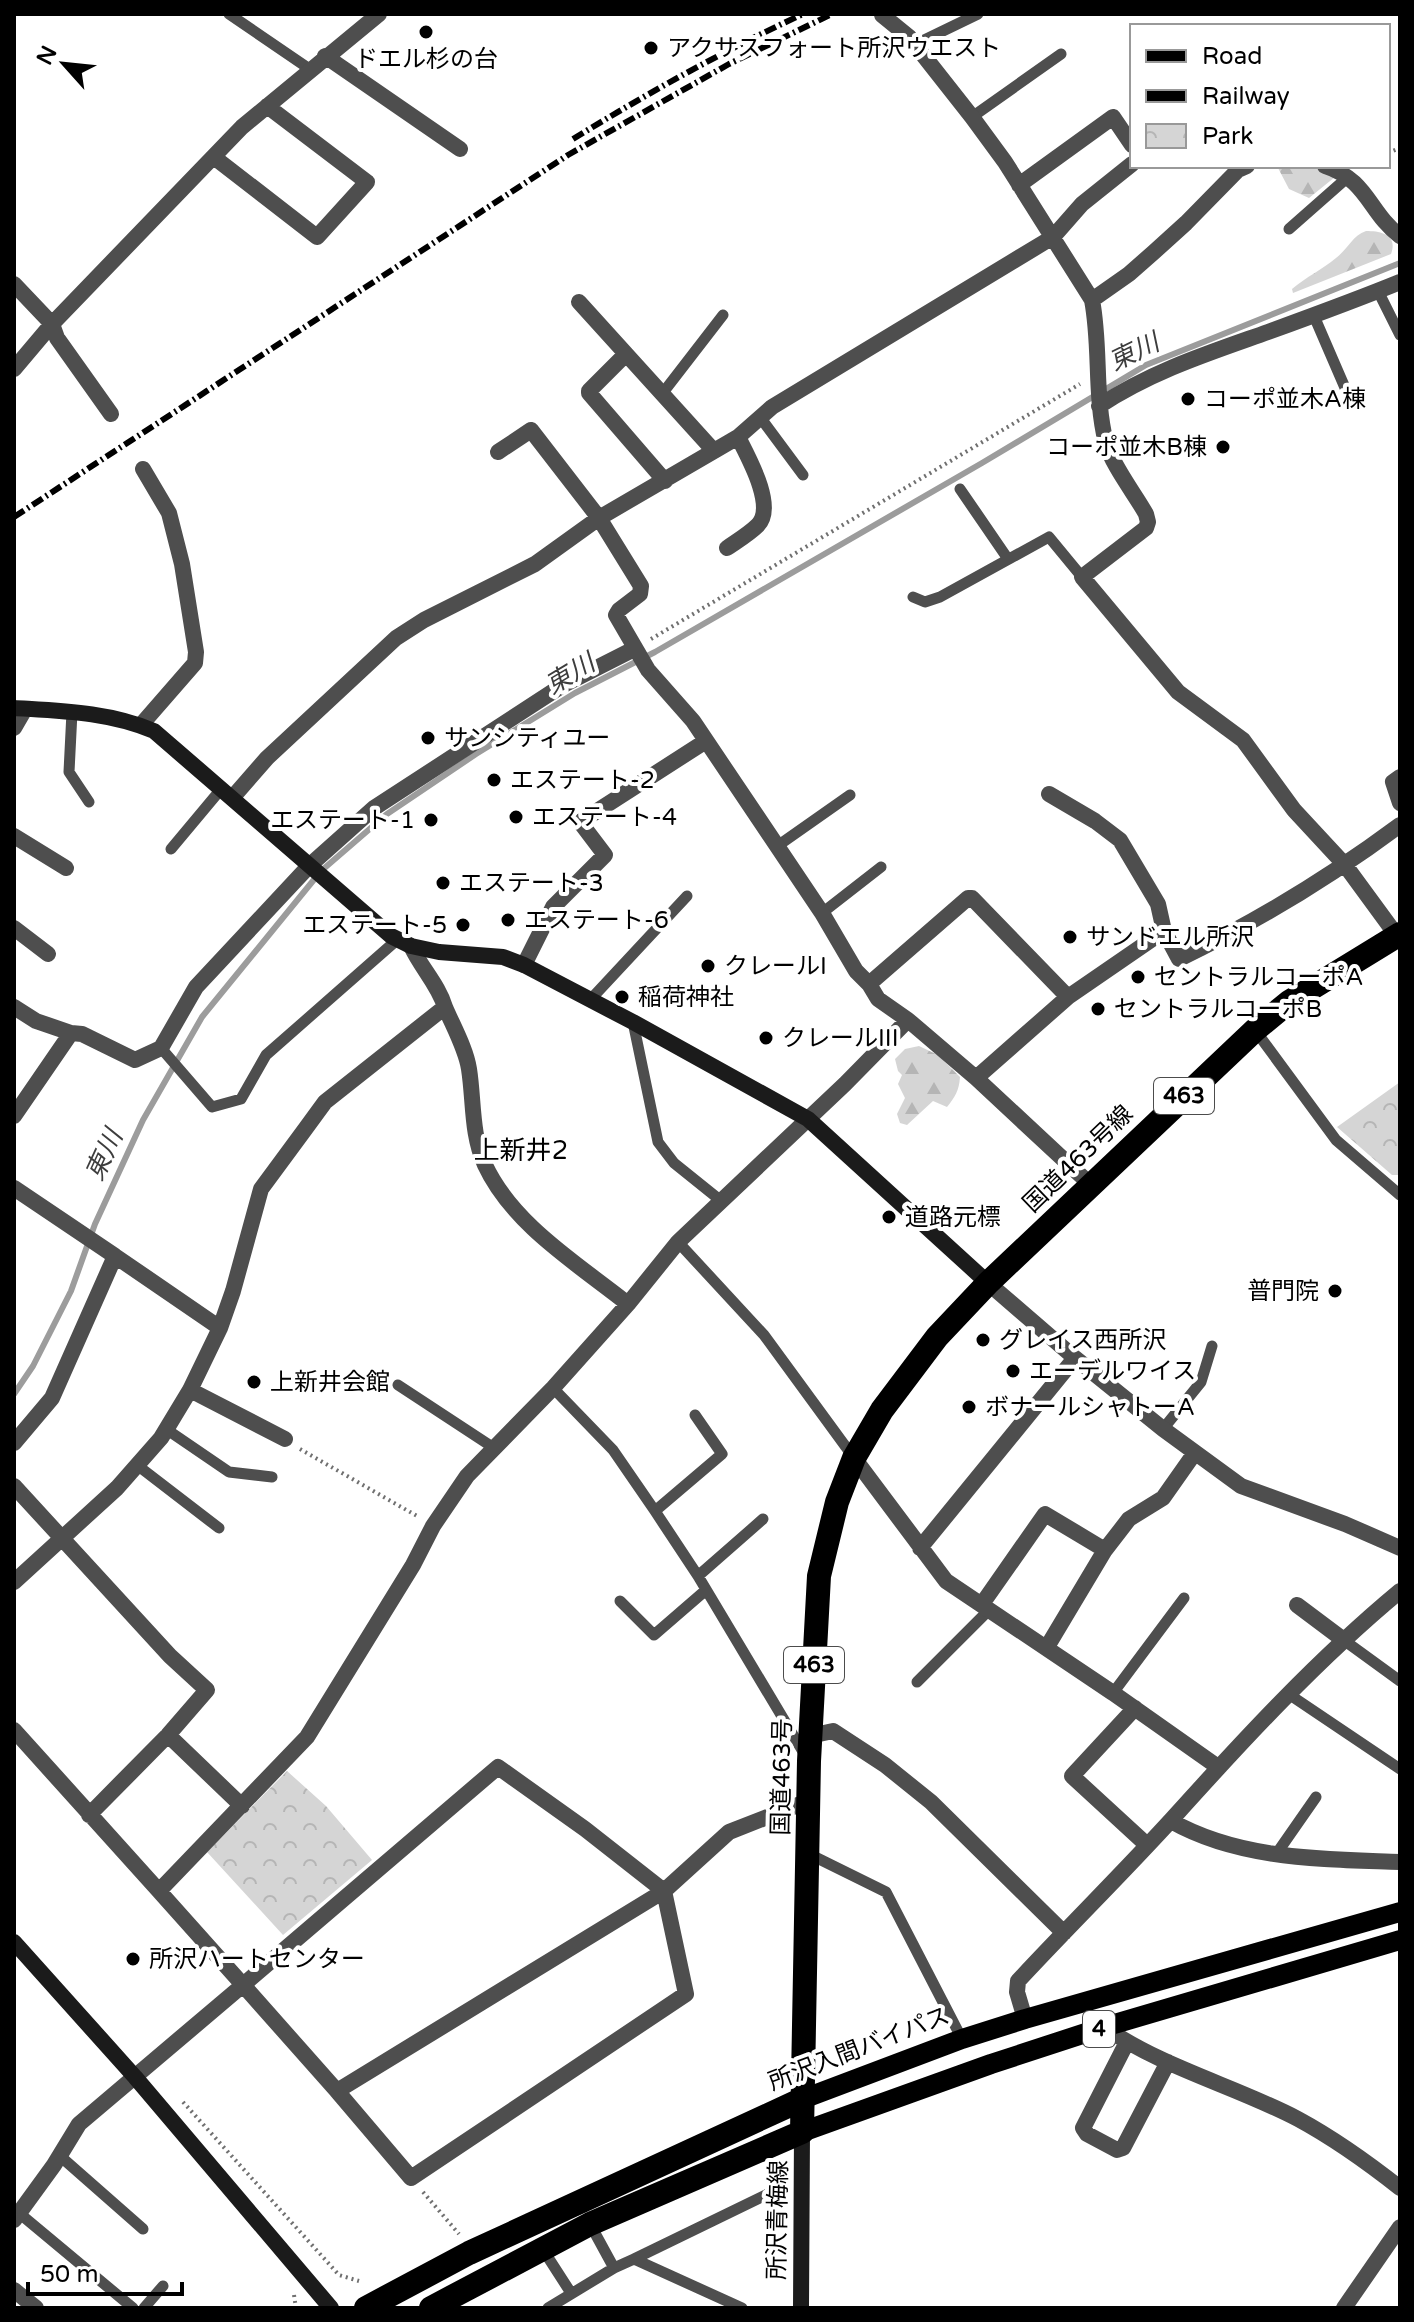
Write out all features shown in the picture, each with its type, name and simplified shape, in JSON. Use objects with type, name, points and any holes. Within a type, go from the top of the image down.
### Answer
[{"type":"highway","name":"国道463号線","points":[[988,1283],[1255,1030],[1289,1002],[1398,935]]},
{"type":"highway","name":"国道463号","points":[[802,2132],[809,1761],[819,1576],[837,1502],[854,1458],[906,1374],[988,1283]]},
{"type":"highway","name":"所沢入間バイパス","points":[[366,2308],[469,2253],[803,2099]]},
{"type":"highway","points":[[431,2308],[590,2224],[802,2132]]},
{"type":"main road","name":"所沢入間バイパス","points":[[803,2099],[962,2039],[1025,2019],[1400,1912]]},
{"type":"main road","name":"4","points":[[802,2132],[1104,2027],[1400,1940]]},
{"type":"street","points":[[14,369],[52,324],[242,127],[377,15]]},
{"type":"street","points":[[882,15],[916,44],[947,89],[972,117],[1092,300],[1096,321],[1099,406],[1107,447],[1148,522],[1146,528],[1082,577],[1178,692],[1243,740],[1294,810],[1345,865],[1398,935]]},
{"type":"street","points":[[325,56],[460,149]]},
{"type":"street","points":[[215,158],[317,237],[367,182],[267,106]]},
{"type":"street","points":[[1019,185],[1113,117],[1130,142]]},
{"type":"street","points":[[228,792],[396,638],[424,620],[535,564],[599,518],[738,437],[760,417],[1053,237],[1082,204],[1130,166]]},
{"type":"street","points":[[1092,300],[1129,274],[1242,168]]},
{"type":"street","points":[[1329,168],[1360,187],[1390,228],[1400,236]]},
{"type":"street","points":[[1099,406],[1131,385],[1170,367],[1400,282]]},
{"type":"street","points":[[14,284],[52,324],[57,338],[111,414]]},
{"type":"street","points":[[579,302],[714,451]]},
{"type":"street","points":[[626,354],[589,393],[665,481]]},
{"type":"street","points":[[498,452],[531,430],[599,518],[641,586],[640,594],[616,615],[634,649],[648,670],[693,721],[822,913],[856,971],[878,999],[908,1020],[976,1078],[1091,1185]]},
{"type":"street","points":[[727,548],[759,524],[764,514],[759,483],[738,437]]},
{"type":"street","points":[[141,725],[195,663],[196,652],[182,564],[169,513],[143,469]]},
{"type":"street","points":[[14,1007],[36,1021],[82,1034],[135,1060],[165,1052],[196,987],[310,866],[374,808],[563,685],[634,649]]},
{"type":"street","points":[[14,728],[20,708],[102,715],[154,731],[325,879],[405,943],[439,989],[469,1067],[474,1125],[485,1164],[503,1194],[531,1227],[628,1304]]},
{"type":"street","points":[[524,965],[553,907],[605,855],[580,822],[706,741]]},
{"type":"street","points":[[1400,777],[1393,782],[1400,803]]},
{"type":"street","points":[[1049,794],[1120,840],[1158,904],[1164,931],[1179,959],[1279,908],[1400,825]]},
{"type":"street","points":[[14,836],[66,868]]},
{"type":"street","points":[[869,984],[968,898],[972,898],[1068,997]]},
{"type":"street","points":[[14,928],[48,954]]},
{"type":"street","points":[[976,1078],[1068,997],[1164,931]]},
{"type":"street","points":[[405,943],[439,952],[503,957],[524,965],[808,1119],[988,1283],[1194,1454],[1241,1486],[1400,1548]]},
{"type":"street","points":[[14,1582],[64,1538],[137,1465],[166,1429],[190,1390],[220,1328],[261,1189],[325,1102],[445,1007]]},
{"type":"street","points":[[159,1891],[307,1737],[413,1565],[433,1526],[467,1476],[553,1388],[678,1242],[908,1020]]},
{"type":"street","points":[[14,1116],[71,1033]]},
{"type":"street","points":[[14,1188],[220,1328]]},
{"type":"street","points":[[14,1443],[52,1398],[109,1252]]},
{"type":"street","points":[[920,1548],[1075,1358]]},
{"type":"street","points":[[190,1390],[285,1439]]},
{"type":"street","points":[[1047,1647],[1105,1550],[1129,1519],[1163,1498],[1194,1454]]},
{"type":"street","points":[[854,1458],[946,1581],[1047,1647],[1218,1767]]},
{"type":"street","points":[[14,1486],[170,1656],[207,1690],[168,1735],[89,1815]]},
{"type":"street","points":[[986,1606],[1045,1514],[1105,1550]]},
{"type":"street","points":[[1025,2019],[1017,1992],[1018,1981],[1171,1821],[1218,1767],[1400,1591]]},
{"type":"street","points":[[1297,1605],[1345,1641]]},
{"type":"street","points":[[1135,1708],[1072,1776],[1147,1845]]},
{"type":"street","points":[[14,1730],[89,1815],[159,1891],[243,1985],[337,2091],[411,2178],[686,1994],[664,1891],[498,1767],[243,1985],[79,2124],[60,2156],[16,2215]]},
{"type":"street","points":[[810,1736],[833,1731],[885,1765],[931,1802],[1064,1933]]},
{"type":"street","points":[[168,1735],[242,1806]]},
{"type":"street","points":[[337,2091],[664,1891],[729,1832],[808,1801]]},
{"type":"street","points":[[1171,1821],[1198,1836],[1231,1847],[1308,1858],[1400,1862]]},
{"type":"street","points":[[14,1942],[135,2077],[331,2308]]},
{"type":"street","points":[[1104,2027],[1168,2062],[1296,2118],[1350,2149],[1400,2188]]},
{"type":"street","points":[[1127,2042],[1083,2128],[1087,2134],[1117,2150],[1123,2148],[1168,2062]]},
{"type":"street","name":"所沢青梅線","points":[[801,2308],[802,2132]]},
{"type":"street","points":[[1344,2308],[1400,2227]]},
{"type":"street","points":[[14,2290],[36,2308]]},
{"type":"lane","points":[[229,14],[311,70]]},
{"type":"lane","points":[[916,44],[978,14]]},
{"type":"lane","points":[[972,117],[1061,54]]},
{"type":"lane","points":[[1289,229],[1348,177]]},
{"type":"lane","points":[[1378,291],[1400,335]]},
{"type":"lane","points":[[662,394],[723,315]]},
{"type":"lane","points":[[1314,316],[1349,397]]},
{"type":"lane","points":[[760,417],[803,475]]},
{"type":"lane","points":[[960,489],[1008,559]]},
{"type":"lane","points":[[913,597],[925,602],[940,597],[1049,537],[1082,577]]},
{"type":"lane","points":[[72,712],[69,772],[89,802]]},
{"type":"lane","points":[[171,849],[228,792]]},
{"type":"lane","points":[[776,847],[850,795]]},
{"type":"lane","points":[[822,913],[881,867]]},
{"type":"lane","points":[[591,999],[687,896]]},
{"type":"lane","points":[[165,1052],[212,1107],[241,1099],[266,1055],[405,943]]},
{"type":"lane","points":[[633,1022],[658,1142],[674,1163],[720,1200]]},
{"type":"lane","points":[[1255,1030],[1336,1140],[1397,1189]]},
{"type":"lane","points":[[678,1242],[764,1335],[854,1458]]},
{"type":"lane","points":[[1163,1429],[1201,1382],[1212,1346]]},
{"type":"lane","points":[[398,1385],[494,1448]]},
{"type":"lane","points":[[553,1388],[613,1450],[655,1511],[698,1576],[809,1761]]},
{"type":"lane","points":[[655,1511],[722,1454],[695,1415]]},
{"type":"lane","points":[[166,1429],[229,1472],[272,1477]]},
{"type":"lane","points":[[137,1465],[219,1528]]},
{"type":"lane","points":[[698,1576],[763,1519]]},
{"type":"lane","points":[[620,1601],[654,1635],[706,1590]]},
{"type":"lane","points":[[1113,1693],[1184,1598]]},
{"type":"lane","points":[[917,1682],[986,1606]]},
{"type":"lane","points":[[1345,1641],[1400,1681]]},
{"type":"lane","points":[[1290,1695],[1400,1769]]},
{"type":"lane","points":[[1277,1853],[1316,1797]]},
{"type":"lane","points":[[809,1854],[886,1892],[962,2039]]},
{"type":"lane","points":[[60,2156],[143,2229]]},
{"type":"lane","points":[[548,2308],[614,2268],[778,2189]]},
{"type":"lane","points":[[16,2215],[133,2308]]},
{"type":"lane","points":[[590,2224],[614,2268]]},
{"type":"lane","points":[[542,2248],[571,2293]]},
{"type":"lane","points":[[634,2259],[742,2308]]},
{"type":"lane","points":[[144,2308],[163,2286]]},
{"type":"path","points":[[634,649],[1077,387],[1096,369]]},
{"type":"path","points":[[285,1439],[433,1526]]},
{"type":"path","points":[[411,2178],[461,2235]]},
{"type":"green space","points":[[1278,168],[1315,168],[1335,177],[1309,198],[1289,189]]},
{"type":"green space","points":[[1366,231],[1387,235],[1392,242],[1391,254],[1293,293],[1292,289],[1331,262]]},
{"type":"green space","points":[[919,1046],[938,1055],[960,1077],[956,1094],[947,1107],[933,1101],[907,1125],[900,1123],[897,1114],[905,1098],[898,1084],[902,1075],[895,1059],[905,1049]]},
{"type":"green space","points":[[1400,1082],[1400,1175],[1392,1175],[1337,1127]]},
{"type":"green space","points":[[287,1771],[326,1806],[372,1860],[283,1935],[207,1852]]},
{"type":"waterway","name":"東川","points":[[14,1394],[33,1366],[71,1291],[95,1224],[143,1120],[202,1017],[321,871],[387,814],[575,693],[655,652],[1146,365],[1400,263]]},
{"type":"railway","points":[[573,139],[686,73],[803,14]]},
{"type":"railway","points":[[14,517],[568,155],[729,64],[832,14]]},
{"type":"place","name":"ドエル杉の台","points":[[426,32]]},
{"type":"place","name":"アクサスフォート所沢ウエスト","points":[[651,48]]},
{"type":"place","name":"コーポ並木A棟","points":[[1188,399]]},
{"type":"place","name":"コーポ並木B棟","points":[[1223,447]]},
{"type":"place","name":"サンシティユー","points":[[428,738]]},
{"type":"place","name":"エステート-2","points":[[494,780]]},
{"type":"place","name":"エステート-4","points":[[516,817]]},
{"type":"place","name":"エステート-1","points":[[431,820]]},
{"type":"place","name":"エステート-3","points":[[443,883]]},
{"type":"place","name":"エステート-6","points":[[508,920]]},
{"type":"place","name":"エステート-5","points":[[463,925]]},
{"type":"place","name":"サンドエル所沢","points":[[1070,937]]},
{"type":"place","name":"クレールI","points":[[708,966]]},
{"type":"place","name":"セントラルコーポA","points":[[1138,977]]},
{"type":"place","name":"稲荷神社","points":[[622,997]]},
{"type":"place","name":"セントラルコーポB","points":[[1098,1009]]},
{"type":"place","name":"クレールIII","points":[[766,1038]]},
{"type":"place","name":"道路元標","points":[[889,1217]]},
{"type":"place","name":"普門院","points":[[1335,1291]]},
{"type":"place","name":"グレイス西所沢","points":[[983,1340]]},
{"type":"place","name":"エーデルワイス","points":[[1013,1371]]},
{"type":"place","name":"上新井会館","points":[[254,1382]]},
{"type":"place","name":"ボナールシャトーA","points":[[969,1407]]},
{"type":"place","name":"所沢ハートセンター","points":[[133,1959]]},
{"type":"district","name":"上新井2","points":[[521,1150]]}]
